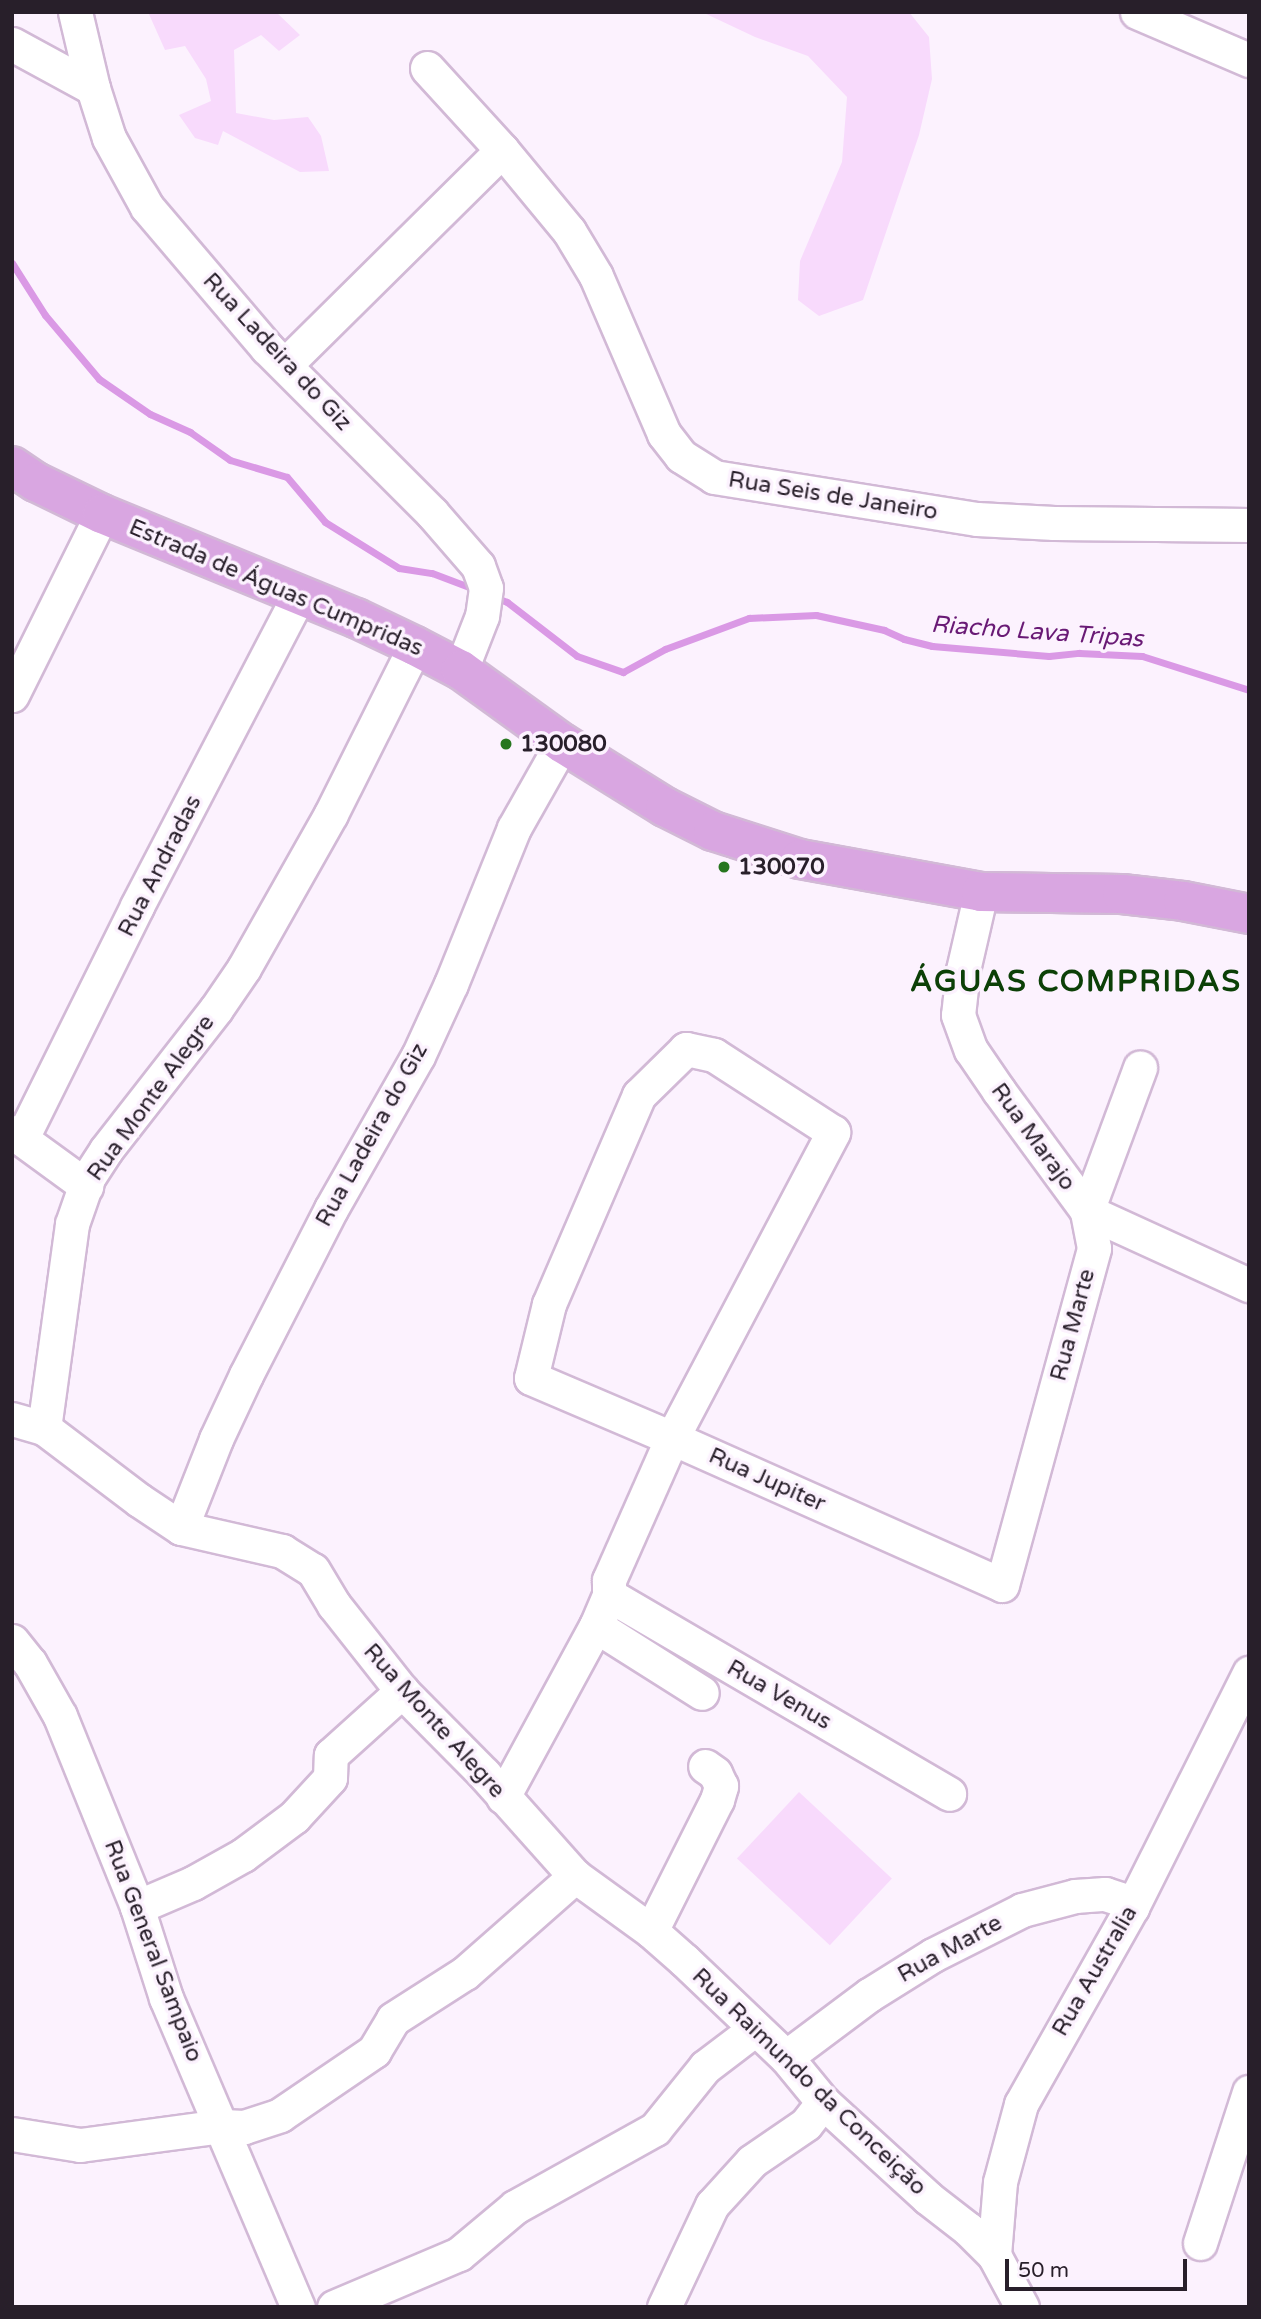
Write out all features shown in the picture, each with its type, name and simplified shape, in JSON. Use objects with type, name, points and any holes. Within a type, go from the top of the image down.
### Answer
[{"type":"main road","name":"Estrada de Águas Cumpridas","points":[[12,466],[36,482],[102,514],[415,646],[461,670],[562,743],[665,807],[713,831],[800,859],[981,892],[1122,894],[1183,901],[1249,914]]},
{"type":"street","name":"Rua Ladeira do Giz","points":[[75,12],[93,88],[109,138],[147,207],[267,348],[286,364],[432,513],[478,566],[484,602],[461,670]]},
{"type":"street","points":[[1137,12],[1176,19],[1249,60]]},
{"type":"street","points":[[12,44],[93,88]]},
{"type":"street","name":"Rua Seis de Janeiro","points":[[427,68],[502,150],[569,231],[596,276],[664,434],[681,456],[713,477],[977,519],[1249,525]]},
{"type":"street","points":[[286,364],[502,150]]},
{"type":"street","points":[[12,695],[102,514]]},
{"type":"street","name":"Rua Andradas","points":[[17,1135],[299,595]]},
{"type":"street","name":"Rua Monte Alegre","points":[[415,646],[331,814],[244,968],[216,1010],[106,1150],[86,1186],[70,1236],[21,1423],[181,1528],[282,1551],[313,1570],[334,1605],[402,1691],[575,1877]]},
{"type":"street","name":"Rua Ladeira do Giz","points":[[181,1528],[216,1439],[246,1376],[331,1209],[418,1056],[451,984],[514,828],[562,743]]},
{"type":"street","name":"Rua Marajo","points":[[981,892],[963,970],[958,1015],[971,1050],[1055,1171],[1087,1211],[1249,1285]]},
{"type":"street","name":"Rua Jupiter","points":[[672,1438],[833,1132],[715,1055],[686,1049],[639,1095],[549,1304],[531,1378],[1002,1585]]},
{"type":"street","points":[[1087,1211],[1140,1068]]},
{"type":"street","points":[[17,1135],[86,1186]]},
{"type":"street","name":"Rua Marte","points":[[1002,1585],[1094,1248],[1087,1211]]},
{"type":"street","points":[[503,1797],[596,1626],[609,1595],[609,1580],[672,1438]]},
{"type":"street","name":"Rua Venus","points":[[609,1595],[949,1794]]},
{"type":"street","points":[[596,1626],[702,1693]]},
{"type":"street","name":"Rua General Sampaio","points":[[12,1641],[30,1663],[60,1716],[137,1907],[166,1998],[223,2126],[298,2307]]},
{"type":"street","points":[[137,1907],[193,1883],[243,1855],[294,1817],[330,1777],[331,1755],[402,1691]]},
{"type":"street","name":"Rua Australia","points":[[994,2255],[1000,2182],[1021,2104],[1132,1907],[1245,1692]]},
{"type":"street","points":[[651,1931],[717,1800],[721,1786],[715,1773],[705,1766]]},
{"type":"street","points":[[12,2134],[80,2145],[223,2126],[244,2127],[280,2115],[374,2051],[393,2019],[465,1973],[575,1877]]},
{"type":"street","name":"Rua Raimundo da Conceição","points":[[575,1877],[651,1931],[786,2057],[823,2102],[994,2255],[1022,2307]]},
{"type":"street","name":"Rua Marte","points":[[786,2057],[869,1995],[933,1955],[1022,1910],[1075,1896],[1105,1894],[1124,1900],[1132,1907]]},
{"type":"street","points":[[334,2307],[459,2254],[515,2207],[655,2129],[705,2067],[755,2029]]},
{"type":"street","points":[[1200,2243],[1249,2092]]},
{"type":"street","points":[[664,2307],[712,2205],[752,2161],[806,2124],[823,2102]]},
{"type":"shaded area","points":[[148,12],[276,12],[300,35],[279,51],[261,35],[234,50],[236,113],[274,120],[308,117],[321,136],[329,171],[300,172],[223,131],[218,145],[195,138],[179,115],[211,101],[206,79],[185,46],[165,50]]},
{"type":"shaded area","points":[[702,12],[909,12],[929,37],[932,79],[919,135],[863,300],[819,316],[798,300],[800,261],[842,162],[847,97],[808,56],[755,37]]},
{"type":"shaded area","points":[[799,1792],[892,1879],[830,1945],[737,1859]]},
{"type":"waterway","name":"Riacho Lava Tripas","points":[[12,263],[45,315],[99,379],[150,414],[190,432],[230,460],[287,477],[325,522],[399,568],[432,573],[477,590]]},
{"type":"waterway","name":"Riacho Lava Tripas","points":[[494,597],[507,602],[577,656],[623,672],[665,649],[749,618],[816,615],[884,630],[904,639],[932,646],[1049,656],[1079,653],[1142,656],[1249,690]]},
{"type":"place","name":"130080","points":[[506,744]]},
{"type":"place","name":"130070","points":[[724,867]]},
{"type":"district","name":"ÁGUAS COMPRIDAS","points":[[1076,982]]}]
